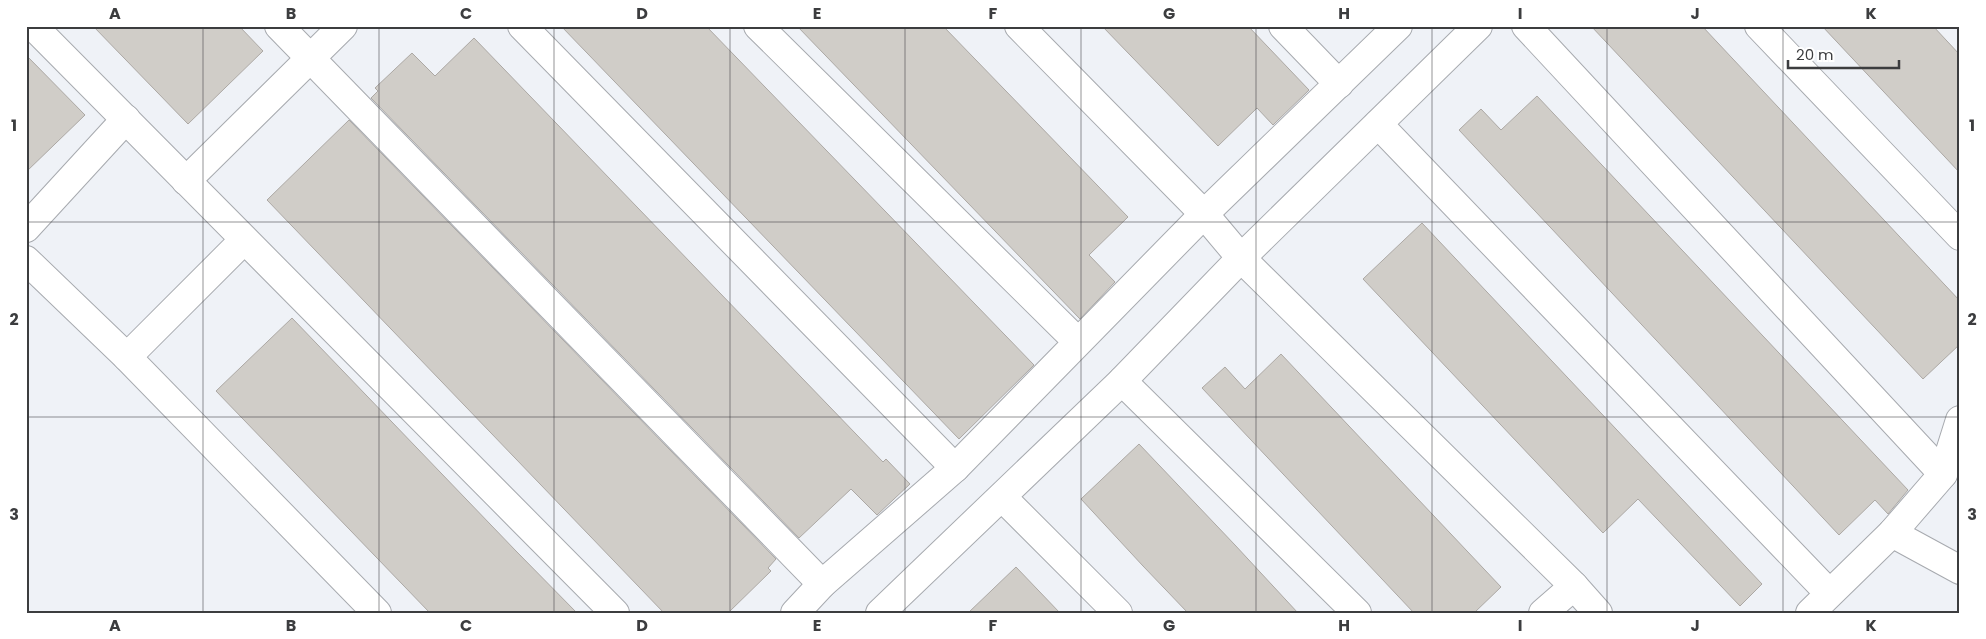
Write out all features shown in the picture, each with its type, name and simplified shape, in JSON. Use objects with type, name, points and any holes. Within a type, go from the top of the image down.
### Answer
[{"type":"street","points":[[33,26],[615,613]]},
{"type":"street","points":[[280,26],[822,584]]},
{"type":"street","points":[[186,181],[343,26]]},
{"type":"street","points":[[522,26],[955,468]]},
{"type":"street","points":[[758,26],[1077,341]]},
{"type":"street","points":[[1019,26],[1204,214],[1242,258],[1574,586],[1598,613]]},
{"type":"street","points":[[1283,26],[1339,84]]},
{"type":"street","points":[[795,613],[822,584],[955,468],[1077,341],[1204,214],[1398,26]]},
{"type":"street","points":[[880,613],[1122,381],[1242,258],[1478,26]]},
{"type":"street","points":[[1526,26],[1943,474]]},
{"type":"street","points":[[1759,26],[1960,236]]},
{"type":"street","points":[[26,228],[126,119]]},
{"type":"street","points":[[1378,124],[1829,593]]},
{"type":"street","points":[[127,357],[244,240]]},
{"type":"street","points":[[26,260],[127,357],[376,613]]},
{"type":"street","points":[[1122,381],[1356,613]]},
{"type":"street","points":[[1810,613],[1892,533],[1943,474],[1960,420]]},
{"type":"street","points":[[1002,497],[1118,613]]},
{"type":"street","points":[[1892,533],[1960,570]]},
{"type":"street","points":[[1543,613],[1574,586]]},
{"type":"building","points":[[93,26],[239,26],[263,51],[188,124]]},
{"type":"building","points":[[561,26],[706,26],[1034,365],[959,439]]},
{"type":"building","points":[[797,26],[943,26],[1128,217],[1089,255],[1115,282],[1080,319]]},
{"type":"building","points":[[1102,26],[1248,26],[1309,90],[1273,125],[1257,108],[1218,146]]},
{"type":"building","points":[[1591,26],[1702,26],[1960,301],[1960,344],[1923,379]]},
{"type":"building","points":[[1822,26],[1933,26],[1960,55],[1960,173]]},
{"type":"building","points":[[474,38],[883,462],[886,459],[910,484],[877,515],[851,489],[799,538],[371,98],[378,91],[375,88],[412,53],[435,76]]},
{"type":"building","points":[[26,55],[85,115],[26,172]]},
{"type":"building","points":[[1537,96],[1908,490],[1888,514],[1875,500],[1839,535],[1459,130],[1481,109],[1501,130]]},
{"type":"building","points":[[349,120],[776,559],[768,568],[771,571],[728,613],[664,613],[267,200]]},
{"type":"building","points":[[1422,223],[1762,584],[1740,606],[1638,499],[1603,533],[1363,279]]},
{"type":"building","points":[[292,318],[577,613],[430,613],[216,391]]},
{"type":"building","points":[[1281,354],[1501,587],[1474,613],[1414,613],[1202,388],[1225,367],[1245,389]]},
{"type":"building","points":[[1139,444],[1298,613],[1188,613],[1143,566],[1081,499]]},
{"type":"building","points":[[1016,567],[1060,613],[968,613]]}]
